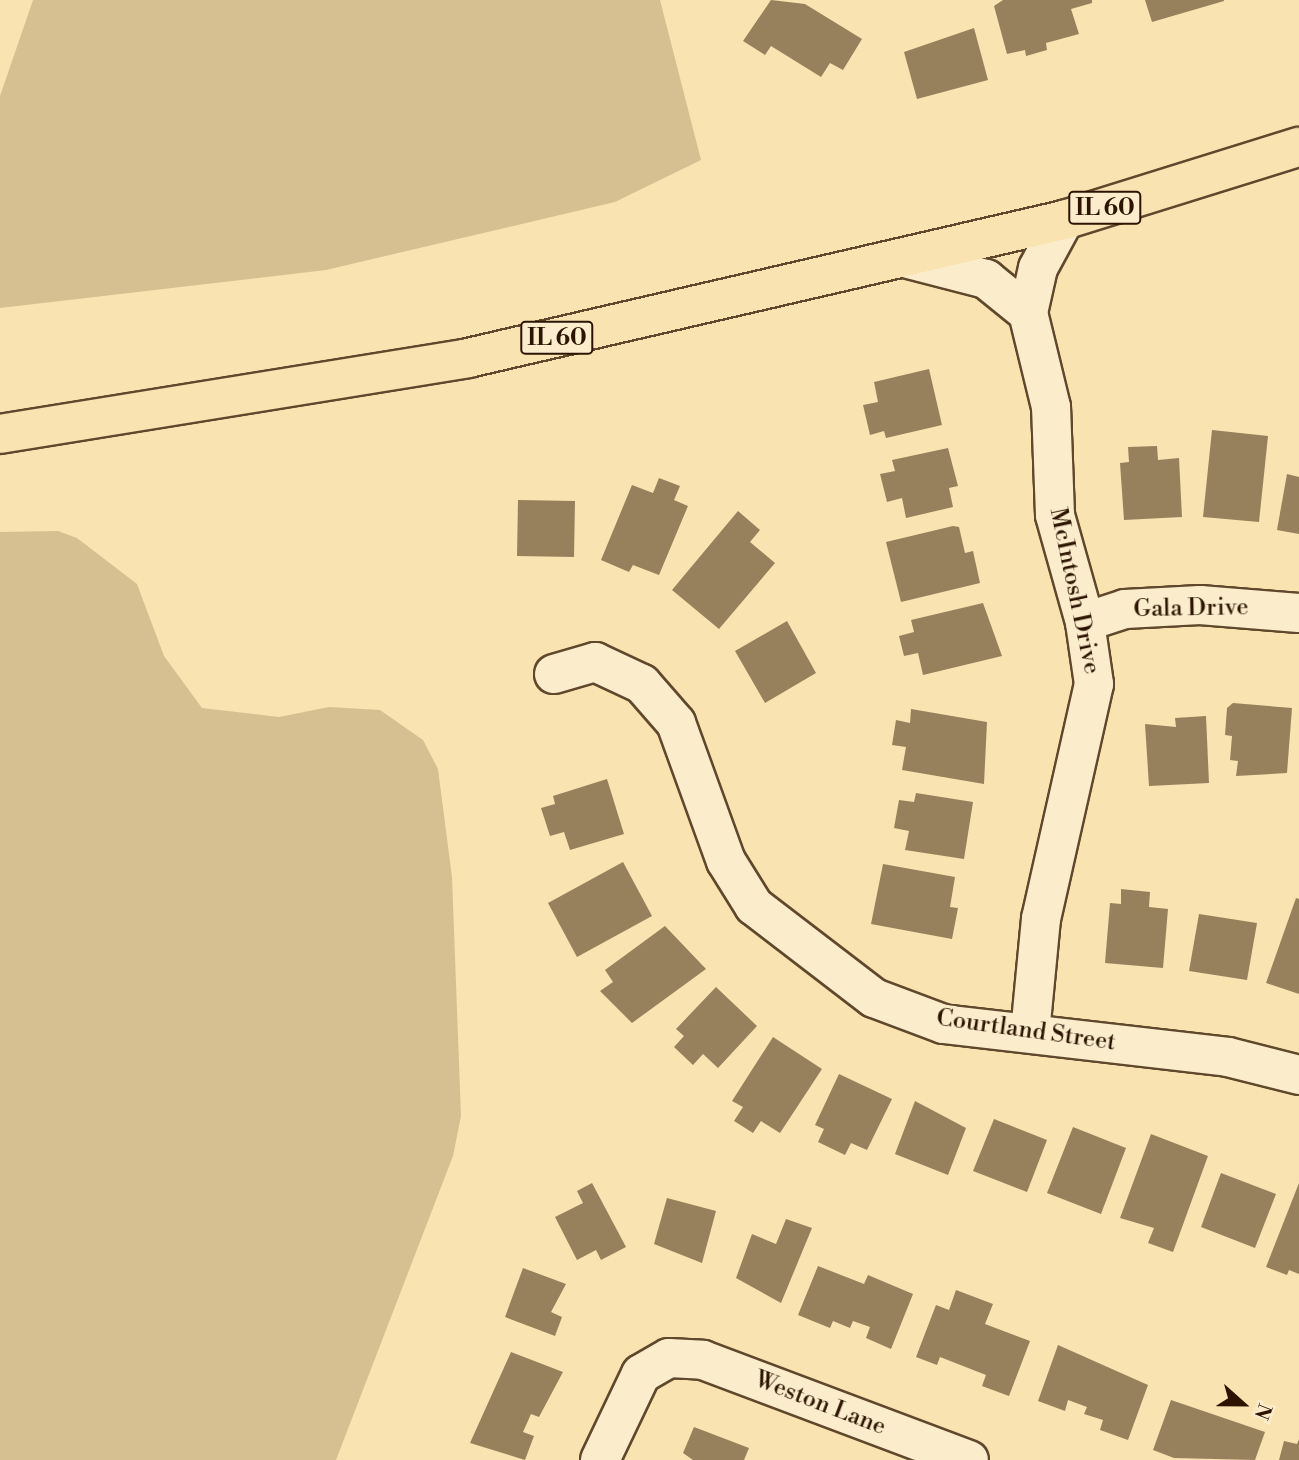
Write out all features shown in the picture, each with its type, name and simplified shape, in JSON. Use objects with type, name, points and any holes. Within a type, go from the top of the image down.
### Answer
[{"type":"main road","name":"IL 60","points":[[0,434],[468,358],[909,259],[1064,220],[1299,147]]},
{"type":"street","name":"McIntosh Drive","points":[[1031,1033],[1041,919],[1094,684],[1084,622],[1055,514],[1051,407],[1028,313],[1038,268],[1064,220]]},
{"type":"street","points":[[909,259],[986,279],[1028,313]]},
{"type":"street","name":"Gala Drive","points":[[1084,622],[1125,609],[1200,605],[1299,613]]},
{"type":"street","name":"Courtland Street","points":[[554,674],[595,663],[642,684],[676,723],[726,861],[754,906],[811,956],[874,998],[943,1024],[1227,1057],[1299,1075]]},
{"type":"street","name":"Weston Lane","points":[[600,1460],[641,1374],[668,1358],[703,1360],[969,1460]]},
{"type":"shaded area","points":[[33,0],[660,0],[701,160],[615,202],[326,270],[0,308],[0,96]]},
{"type":"shaded area","points":[[58,531],[77,538],[137,584],[164,656],[202,708],[279,717],[329,707],[380,710],[423,740],[438,769],[452,877],[461,1116],[453,1156],[336,1460],[0,1460],[0,532]]},
{"type":"building","points":[[771,0],[805,4],[862,39],[843,70],[830,63],[821,77],[771,46],[765,55],[743,41]]},
{"type":"building","points":[[1003,0],[1092,0],[1092,3],[1071,9],[1079,34],[1046,43],[1047,50],[1026,56],[1025,50],[1007,54],[994,6]]},
{"type":"building","points":[[1145,0],[1224,0],[1224,1],[1152,22]]},
{"type":"building","points":[[974,28],[988,80],[917,99],[904,52]]},
{"type":"building","points":[[929,369],[942,425],[886,438],[884,431],[870,435],[863,405],[878,402],[874,382]]},
{"type":"building","points":[[1212,430],[1268,436],[1259,522],[1203,517]]},
{"type":"building","points":[[1157,446],[1158,460],[1179,458],[1182,517],[1124,520],[1120,463],[1129,462],[1128,447]]},
{"type":"building","points":[[948,448],[958,486],[949,488],[953,507],[906,518],[902,498],[887,502],[880,474],[895,471],[892,460]]},
{"type":"building","points":[[1287,474],[1299,477],[1299,534],[1277,530]]},
{"type":"building","points":[[659,478],[680,486],[674,500],[688,506],[659,575],[633,565],[629,572],[601,560],[632,485],[653,493]]},
{"type":"building","points":[[518,500],[575,501],[574,557],[517,556]]},
{"type":"building","points":[[738,511],[760,530],[750,542],[775,563],[719,629],[672,590]]},
{"type":"building","points":[[953,526],[959,527],[965,553],[973,551],[980,583],[901,602],[886,542]]},
{"type":"building","points":[[983,603],[1002,656],[923,675],[918,653],[904,656],[899,636],[914,632],[911,620]]},
{"type":"building","points":[[787,621],[816,673],[765,703],[735,651]]},
{"type":"building","points":[[1233,703],[1292,708],[1287,773],[1236,776],[1238,761],[1230,760],[1232,736],[1225,735],[1227,708]]},
{"type":"building","points":[[911,709],[987,722],[984,784],[902,770],[906,747],[892,745],[896,720],[910,723]]},
{"type":"building","points":[[1206,716],[1209,783],[1149,786],[1145,724],[1176,727],[1175,718]]},
{"type":"building","points":[[607,779],[624,834],[570,850],[564,832],[550,836],[541,808],[555,804],[553,796]]},
{"type":"building","points":[[916,793],[973,802],[964,859],[905,850],[909,831],[894,828],[899,800],[914,802]]},
{"type":"building","points":[[623,862],[652,916],[577,957],[548,903]]},
{"type":"building","points":[[883,864],[955,877],[950,907],[958,908],[952,939],[871,924]]},
{"type":"building","points":[[1121,889],[1150,892],[1149,907],[1168,909],[1163,968],[1105,963],[1110,903],[1121,904]]},
{"type":"building","points":[[1296,898],[1299,899],[1299,994],[1266,983]]},
{"type":"building","points":[[1199,914],[1257,923],[1247,980],[1189,971]]},
{"type":"building","points":[[665,926],[706,969],[632,1023],[600,991],[613,982],[605,970]]},
{"type":"building","points":[[716,987],[757,1026],[718,1068],[703,1054],[693,1065],[674,1047],[684,1036],[676,1029]]},
{"type":"building","points":[[773,1037],[822,1069],[780,1133],[761,1121],[753,1133],[734,1121],[743,1107],[732,1101]]},
{"type":"building","points":[[839,1074],[892,1099],[867,1150],[851,1143],[845,1155],[818,1142],[824,1129],[815,1125]]},
{"type":"building","points":[[915,1101],[966,1128],[948,1175],[895,1154]]},
{"type":"building","points":[[994,1119],[1047,1140],[1027,1192],[973,1171]]},
{"type":"building","points":[[1073,1127],[1126,1148],[1101,1214],[1047,1193]]},
{"type":"building","points":[[1151,1134],[1208,1156],[1173,1252],[1148,1243],[1154,1228],[1120,1218]]},
{"type":"building","points":[[1221,1173],[1276,1194],[1255,1248],[1201,1227]]},
{"type":"building","points":[[592,1183],[626,1247],[601,1260],[596,1250],[577,1260],[555,1217],[583,1203],[577,1191]]},
{"type":"building","points":[[1299,1183],[1299,1274],[1289,1270],[1287,1275],[1266,1267]]},
{"type":"building","points":[[667,1198],[716,1211],[702,1263],[654,1244]]},
{"type":"building","points":[[786,1219],[812,1228],[781,1303],[736,1278],[752,1234],[776,1244]]},
{"type":"building","points":[[818,1266],[864,1284],[868,1275],[913,1294],[891,1349],[866,1338],[870,1327],[853,1321],[850,1328],[833,1321],[830,1328],[798,1315]]},
{"type":"building","points":[[523,1268],[566,1284],[551,1312],[562,1317],[555,1336],[505,1317]]},
{"type":"building","points":[[956,1290],[993,1304],[985,1324],[1030,1341],[1009,1396],[982,1386],[986,1375],[940,1357],[937,1365],[916,1357],[936,1305],[949,1310]]},
{"type":"building","points":[[1058,1345],[1148,1385],[1128,1440],[1100,1430],[1103,1420],[1084,1414],[1087,1407],[1068,1400],[1065,1411],[1038,1401]]},
{"type":"building","points":[[511,1352],[563,1372],[539,1417],[531,1414],[523,1432],[534,1436],[525,1460],[470,1443]]},
{"type":"building","points":[[1171,1400],[1265,1432],[1255,1460],[1174,1458],[1153,1450]]},
{"type":"building","points":[[694,1427],[749,1448],[744,1460],[693,1460],[683,1453]]},
{"type":"building","points":[[1299,1439],[1299,1460],[1279,1460],[1284,1441],[1297,1444]]}]
